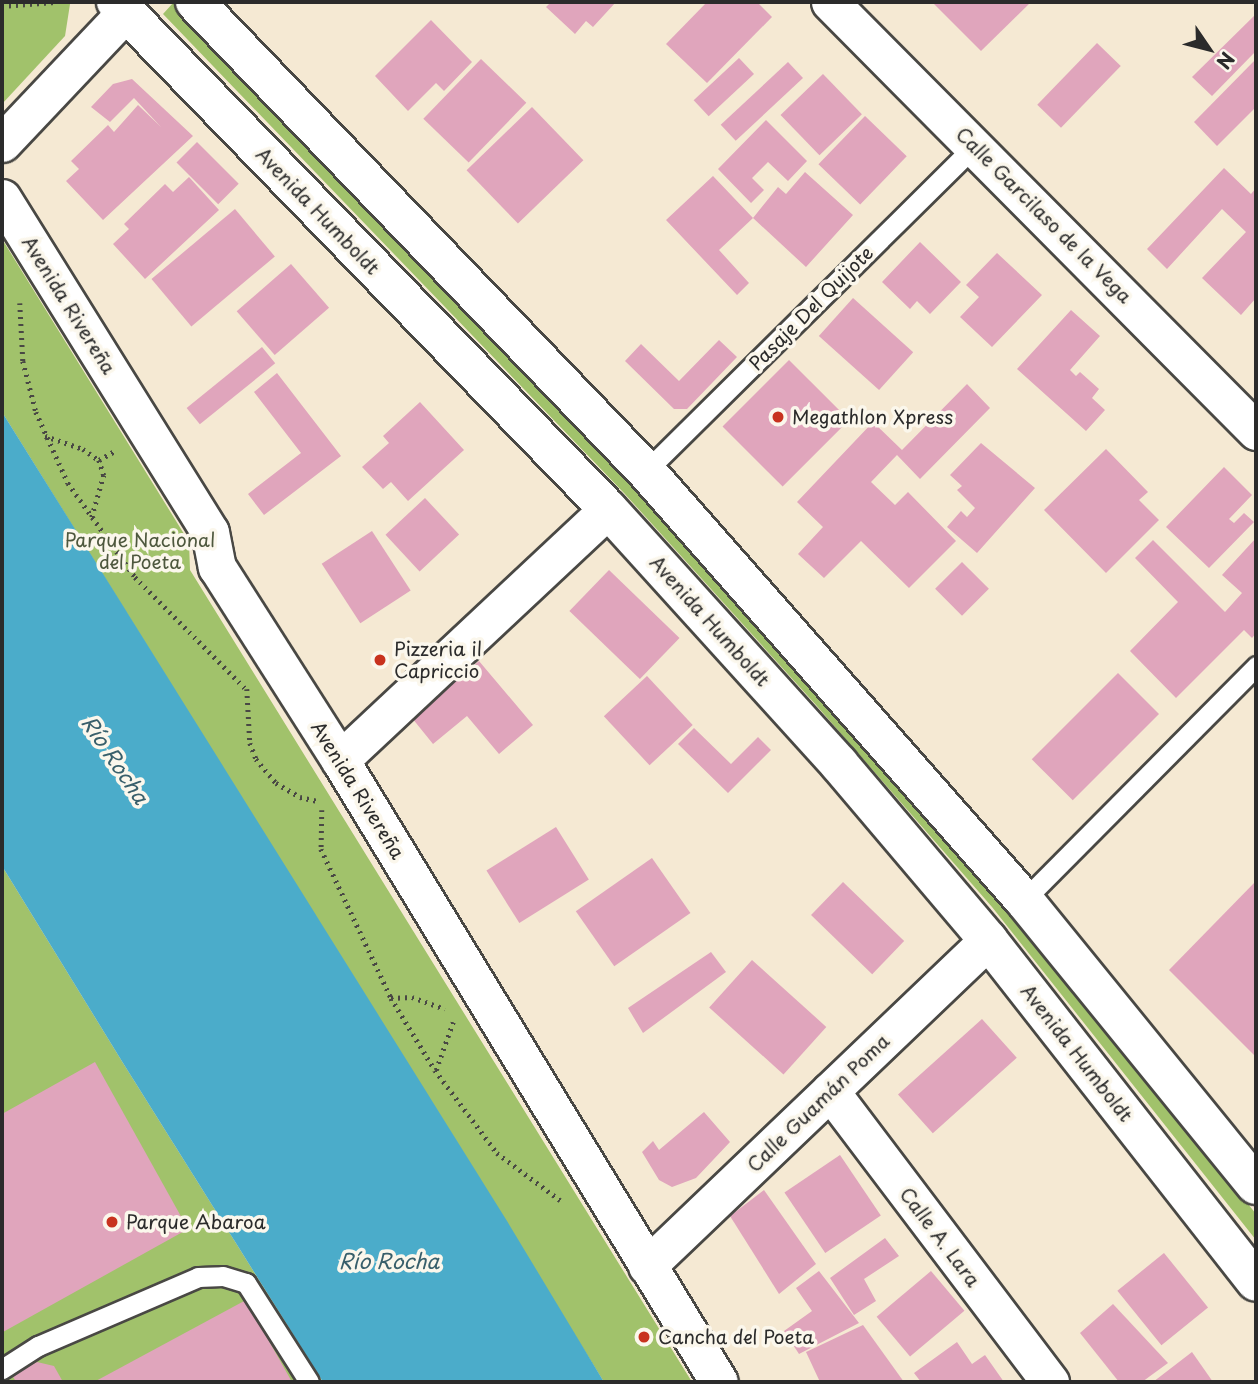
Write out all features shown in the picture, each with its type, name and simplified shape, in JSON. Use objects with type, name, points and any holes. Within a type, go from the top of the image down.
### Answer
[{"type":"main road","points":[[195,2],[646,471],[1024,900],[1256,1185]]},
{"type":"main road","name":"Avenida Humboldt","points":[[121,7],[608,509],[839,764],[988,940],[1256,1282]]},
{"type":"street","name":"Calle Garcilaso de la Vega","points":[[830,2],[976,145],[1256,431]]},
{"type":"street","points":[[2,143],[121,7]]},
{"type":"street","name":"Avenida Rivereña","points":[[2,198],[210,532],[217,567],[340,760],[719,1382]]},
{"type":"street","points":[[340,760],[608,509]]},
{"type":"street","name":"Calle Guamán Poma","points":[[647,1266],[988,940]]},
{"type":"street","name":"Calle A. Lara","points":[[830,1091],[1050,1382]]},
{"type":"lane","name":"Pasaje Del Quijote","points":[[646,471],[976,145]]},
{"type":"lane","points":[[1024,900],[1256,666]]},
{"type":"lane","points":[[2,1368],[38,1346],[198,1277],[223,1276],[246,1283],[309,1382]]},
{"type":"path","points":[[2,6],[55,2]]},
{"type":"path","points":[[20,298],[23,361],[44,436],[91,518],[135,577],[256,698]]},
{"type":"path","points":[[44,436],[83,449],[99,460],[104,475],[91,518]]},
{"type":"path","points":[[99,460],[122,446]]},
{"type":"path","points":[[246,676],[250,743],[256,759],[276,783],[300,797],[323,802],[321,849],[391,998],[435,1070],[497,1153],[567,1205]]},
{"type":"path","points":[[391,998],[412,997],[454,1014],[450,1040],[435,1070]]},
{"type":"green space","points":[[2,2],[70,4],[65,36],[2,104]]},
{"type":"green space","points":[[173,3],[632,484],[1005,897],[1256,1214],[1256,1240],[992,907],[816,705],[624,493],[163,14]]},
{"type":"green space","name":"Parque Nacional del Poeta","points":[[2,239],[189,542],[190,570],[692,1382],[604,1382],[2,412]]},
{"type":"green space","name":"Parque Abaroa","points":[[2,866],[123,1063],[323,1382],[2,1382]]},
{"type":"water","name":"Río Rocha","points":[[2,412],[507,1221],[604,1382],[323,1382],[123,1063],[2,866]]},
{"type":"building","points":[[551,2],[616,2],[593,27],[586,21],[575,34],[546,7]]},
{"type":"building","points":[[707,2],[757,2],[772,17],[707,83],[666,44]]},
{"type":"building","points":[[932,2],[1031,2],[981,51]]},
{"type":"building","points":[[1256,14],[1256,51],[1212,96],[1192,77]]},
{"type":"building","points":[[431,20],[472,62],[444,91],[436,83],[408,111],[375,76]]},
{"type":"building","points":[[1097,43],[1121,66],[1061,128],[1037,105]]},
{"type":"building","points":[[739,58],[754,74],[709,116],[694,100]]},
{"type":"building","points":[[481,59],[526,103],[469,162],[423,119]]},
{"type":"building","points":[[1256,59],[1256,107],[1217,146],[1194,122]]},
{"type":"building","points":[[788,62],[803,78],[736,141],[721,125]]},
{"type":"building","points":[[823,74],[862,114],[819,155],[781,115]]},
{"type":"building","points":[[132,79],[193,136],[103,220],[66,181],[79,169],[71,161],[108,125],[114,132],[138,105],[161,127],[134,98],[110,122],[91,107],[113,84]]},
{"type":"building","points":[[532,107],[583,160],[518,223],[467,170]]},
{"type":"building","points":[[865,116],[907,156],[860,204],[818,164]]},
{"type":"building","points":[[766,120],[807,161],[788,181],[768,162],[752,178],[764,190],[751,203],[718,169]]},
{"type":"building","points":[[197,142],[239,184],[218,204],[176,163]]},
{"type":"building","points":[[1224,168],[1251,194],[1256,188],[1256,298],[1241,315],[1202,278],[1246,232],[1222,209],[1167,269],[1147,249]]},
{"type":"building","points":[[805,172],[853,215],[806,267],[753,218],[778,187],[786,194]]},
{"type":"building","points":[[713,176],[753,218],[719,250],[749,283],[737,295],[666,220]]},
{"type":"building","points":[[189,177],[219,210],[145,279],[113,244],[129,229],[124,224],[165,184],[173,192]]},
{"type":"building","points":[[235,209],[275,256],[191,327],[152,279]]},
{"type":"building","points":[[920,242],[961,282],[930,314],[917,301],[910,309],[882,282]]},
{"type":"building","points":[[997,253],[1042,295],[992,347],[960,317],[979,297],[966,285]]},
{"type":"building","points":[[291,264],[329,308],[275,355],[237,311]]},
{"type":"building","points":[[853,298],[913,352],[879,390],[819,336]]},
{"type":"building","points":[[1071,310],[1100,336],[1070,370],[1076,376],[1080,372],[1099,389],[1092,398],[1105,410],[1086,431],[1017,369]]},
{"type":"building","points":[[719,340],[737,357],[687,409],[674,409],[625,361],[641,344],[679,381]]},
{"type":"building","points":[[262,347],[275,363],[200,424],[187,408]]},
{"type":"building","points":[[789,360],[849,420],[783,487],[723,426]]},
{"type":"building","points":[[277,373],[341,456],[264,515],[248,494],[301,453],[254,392]]},
{"type":"building","points":[[967,384],[990,408],[920,479],[897,455],[871,482],[895,505],[908,492],[956,541],[909,588],[861,541],[824,578],[798,554],[823,527],[797,502],[873,422],[902,450]]},
{"type":"building","points":[[420,402],[464,450],[408,501],[391,482],[383,489],[362,467],[389,443],[383,436]]},
{"type":"building","points":[[981,443],[1035,488],[977,553],[947,527],[961,511],[967,517],[975,508],[957,490],[962,486],[950,475]]},
{"type":"building","points":[[1106,449],[1148,492],[1139,500],[1159,520],[1106,573],[1044,510]]},
{"type":"building","points":[[1224,467],[1252,495],[1229,519],[1234,523],[1244,513],[1254,522],[1209,568],[1166,527]]},
{"type":"building","points":[[425,498],[459,535],[420,571],[386,535]]},
{"type":"building","points":[[372,531],[411,591],[360,623],[322,564]]},
{"type":"building","points":[[1256,538],[1256,633],[1252,638],[1244,630],[1176,698],[1130,651],[1178,602],[1135,558],[1153,540],[1225,612],[1242,593],[1222,575]]},
{"type":"building","points":[[962,562],[989,589],[962,616],[935,589]]},
{"type":"building","points":[[609,570],[679,638],[640,679],[569,611]]},
{"type":"building","points":[[479,661],[533,725],[499,754],[467,716],[433,744],[412,718]]},
{"type":"building","points":[[1118,673],[1159,714],[1073,800],[1032,759]]},
{"type":"building","points":[[647,676],[693,725],[650,765],[604,716]]},
{"type":"building","points":[[694,728],[731,764],[758,737],[771,750],[728,793],[678,744]]},
{"type":"building","points":[[556,827],[589,880],[519,923],[486,870]]},
{"type":"building","points":[[652,858],[690,913],[614,966],[576,911]]},
{"type":"building","points":[[1256,881],[1256,1057],[1169,970]]},
{"type":"building","points":[[843,882],[904,941],[872,974],[811,915]]},
{"type":"building","points":[[711,952],[726,972],[643,1033],[628,1008]]},
{"type":"building","points":[[752,960],[826,1027],[783,1074],[709,1008]]},
{"type":"building","points":[[982,1019],[1017,1058],[933,1133],[898,1095]]},
{"type":"building","points":[[95,1062],[188,1229],[3,1332],[2,1114]]},
{"type":"building","points":[[704,1112],[730,1142],[696,1178],[672,1187],[659,1180],[642,1152],[653,1141],[659,1150]]},
{"type":"building","points":[[840,1155],[881,1216],[825,1253],[784,1192]]},
{"type":"building","points":[[764,1190],[816,1264],[779,1294],[730,1216]]},
{"type":"building","points":[[885,1238],[899,1256],[864,1279],[876,1301],[854,1315],[830,1278]]},
{"type":"building","points":[[1164,1253],[1208,1307],[1161,1345],[1117,1291]]},
{"type":"building","points":[[819,1271],[859,1323],[799,1354],[784,1331],[812,1311],[796,1288]]},
{"type":"building","points":[[931,1271],[964,1311],[910,1356],[877,1317]]},
{"type":"building","points":[[246,1300],[292,1382],[94,1382]]},
{"type":"building","points":[[1113,1304],[1168,1363],[1142,1382],[1119,1382],[1080,1333]]},
{"type":"building","points":[[863,1325],[904,1382],[820,1382],[806,1352]]},
{"type":"building","points":[[957,1342],[972,1364],[985,1355],[1004,1382],[921,1382],[914,1373]]},
{"type":"building","points":[[1192,1352],[1213,1382],[1153,1382]]},
{"type":"building","points":[[37,1362],[54,1366],[63,1382],[16,1382],[12,1375]]},
{"type":"place","name":"Megathlon Xpress","points":[[778,417]]},
{"type":"place","name":"Pizzeria il Capriccio","points":[[380,660]]},
{"type":"place","name":"Parque Abaroa","points":[[112,1222]]},
{"type":"place","name":"Cancha del Poeta","points":[[644,1337]]}]
